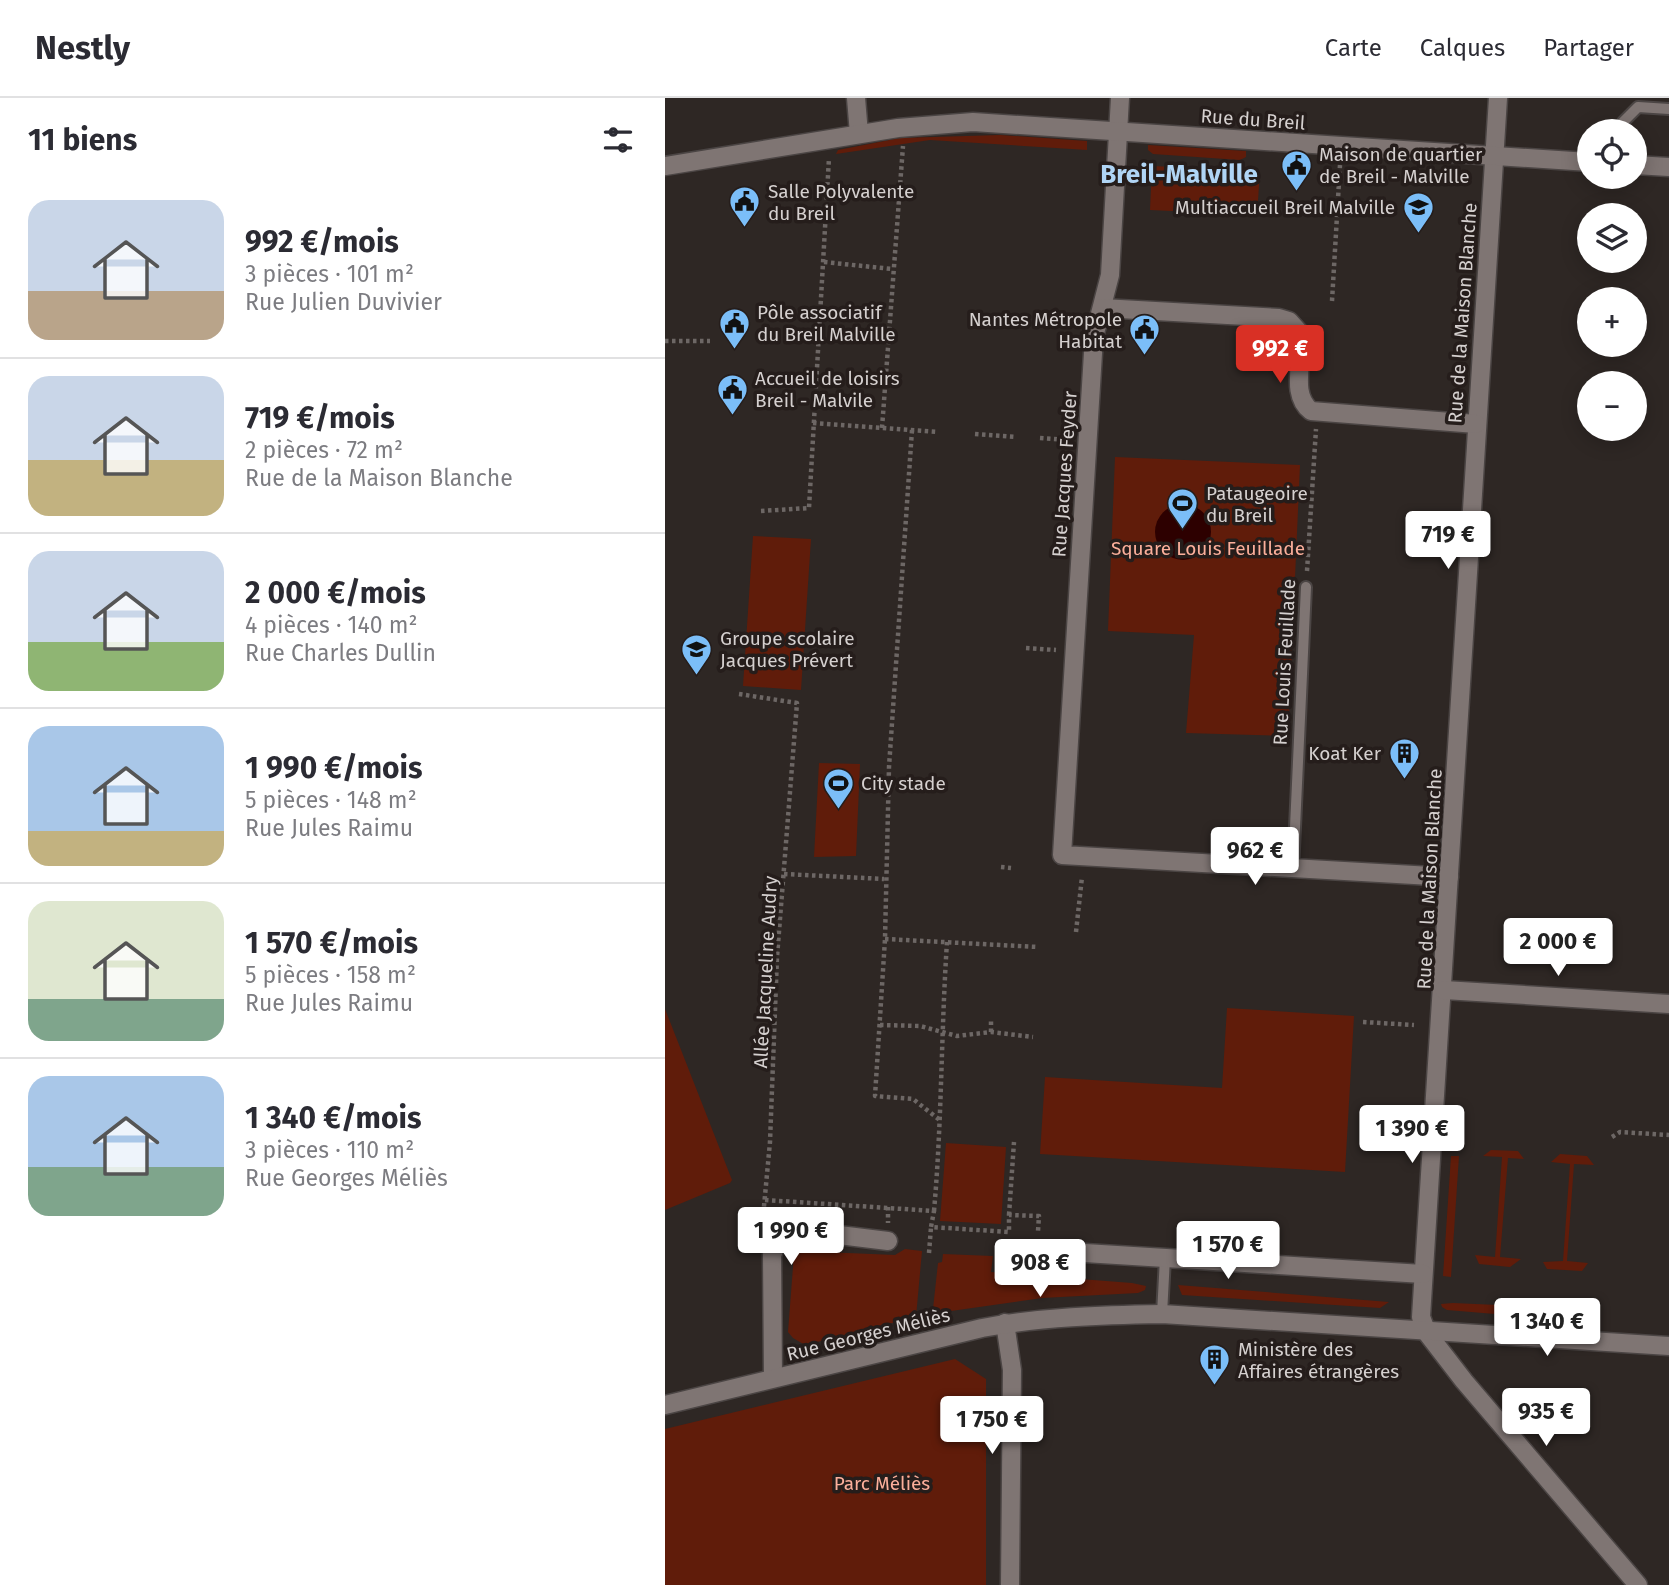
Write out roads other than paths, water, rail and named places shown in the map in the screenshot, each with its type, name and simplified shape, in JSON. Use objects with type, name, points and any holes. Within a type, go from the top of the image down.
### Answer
[{"type":"street","points":[[856,98],[859,134]]},
{"type":"street","name":"Rue Jacques Feyder","points":[[1120,98],[1109,275],[1094,337],[1062,855],[1293,870]]},
{"type":"street","name":"Rue de la Maison Blanche","points":[[1498,98],[1476,425],[1444,990],[1421,1317],[1427,1333],[1464,1381],[1638,1585]]},
{"type":"street","name":"Rue du Breil","points":[[665,166],[859,134],[973,122],[1577,161]]},
{"type":"street","points":[[1647,165],[1669,167]]},
{"type":"street","points":[[1102,308],[1268,317],[1289,321],[1299,332],[1302,341],[1299,392],[1301,400],[1317,414],[1476,425]]},
{"type":"street","points":[[1293,870],[1450,877]]},
{"type":"street","points":[[1444,990],[1669,1004]]},
{"type":"street","points":[[773,1378],[772,1255],[779,1238],[798,1230],[888,1241]]},
{"type":"street","points":[[1036,1250],[1423,1273]]},
{"type":"street","name":"Rue Georges Méliès","points":[[665,1405],[1005,1324],[1106,1315],[1162,1314],[1427,1333],[1669,1346]]},
{"type":"street","points":[[1005,1324],[1012,1370],[1010,1585]]},
{"type":"lane","points":[[1626,119],[1638,107],[1669,109]]},
{"type":"lane","name":"Rue Louis Feuillade","points":[[1293,870],[1306,587]]},
{"type":"lane","points":[[1162,1314],[1165,1258]]},
{"type":"place","name":"Maison de quartier de Breil - Malville","points":[[1296,192]]},
{"type":"place","name":"Salle Polyvalente du Breil","points":[[745,229]]},
{"type":"place","name":"Multiaccueil Breil Malville","points":[[1418,234]]},
{"type":"place","name":"Pôle associatif du Breil Malville","points":[[734,350]]},
{"type":"place","name":"Nantes Métropole Habitat","points":[[1145,357]]},
{"type":"place","name":"Accueil de loisirs Breil - Malvile","points":[[732,416]]},
{"type":"place","name":"Pataugeoire du Breil","points":[[1183,531]]},
{"type":"place","name":"Groupe scolaire Jacques Prévert","points":[[697,676]]},
{"type":"place","name":"Koat Ker","points":[[1404,780]]},
{"type":"place","name":"City stade","points":[[838,810]]},
{"type":"place","name":"Ministère des Affaires étrangères","points":[[1215,1387]]},
{"type":"district","name":"Breil-Malville","points":[[1179,174]]},
{"type":"park label","name":"Square Louis Feuillade","points":[[1208,548]]},
{"type":"park label","name":"Parc Méliès","points":[[882,1483]]}]
